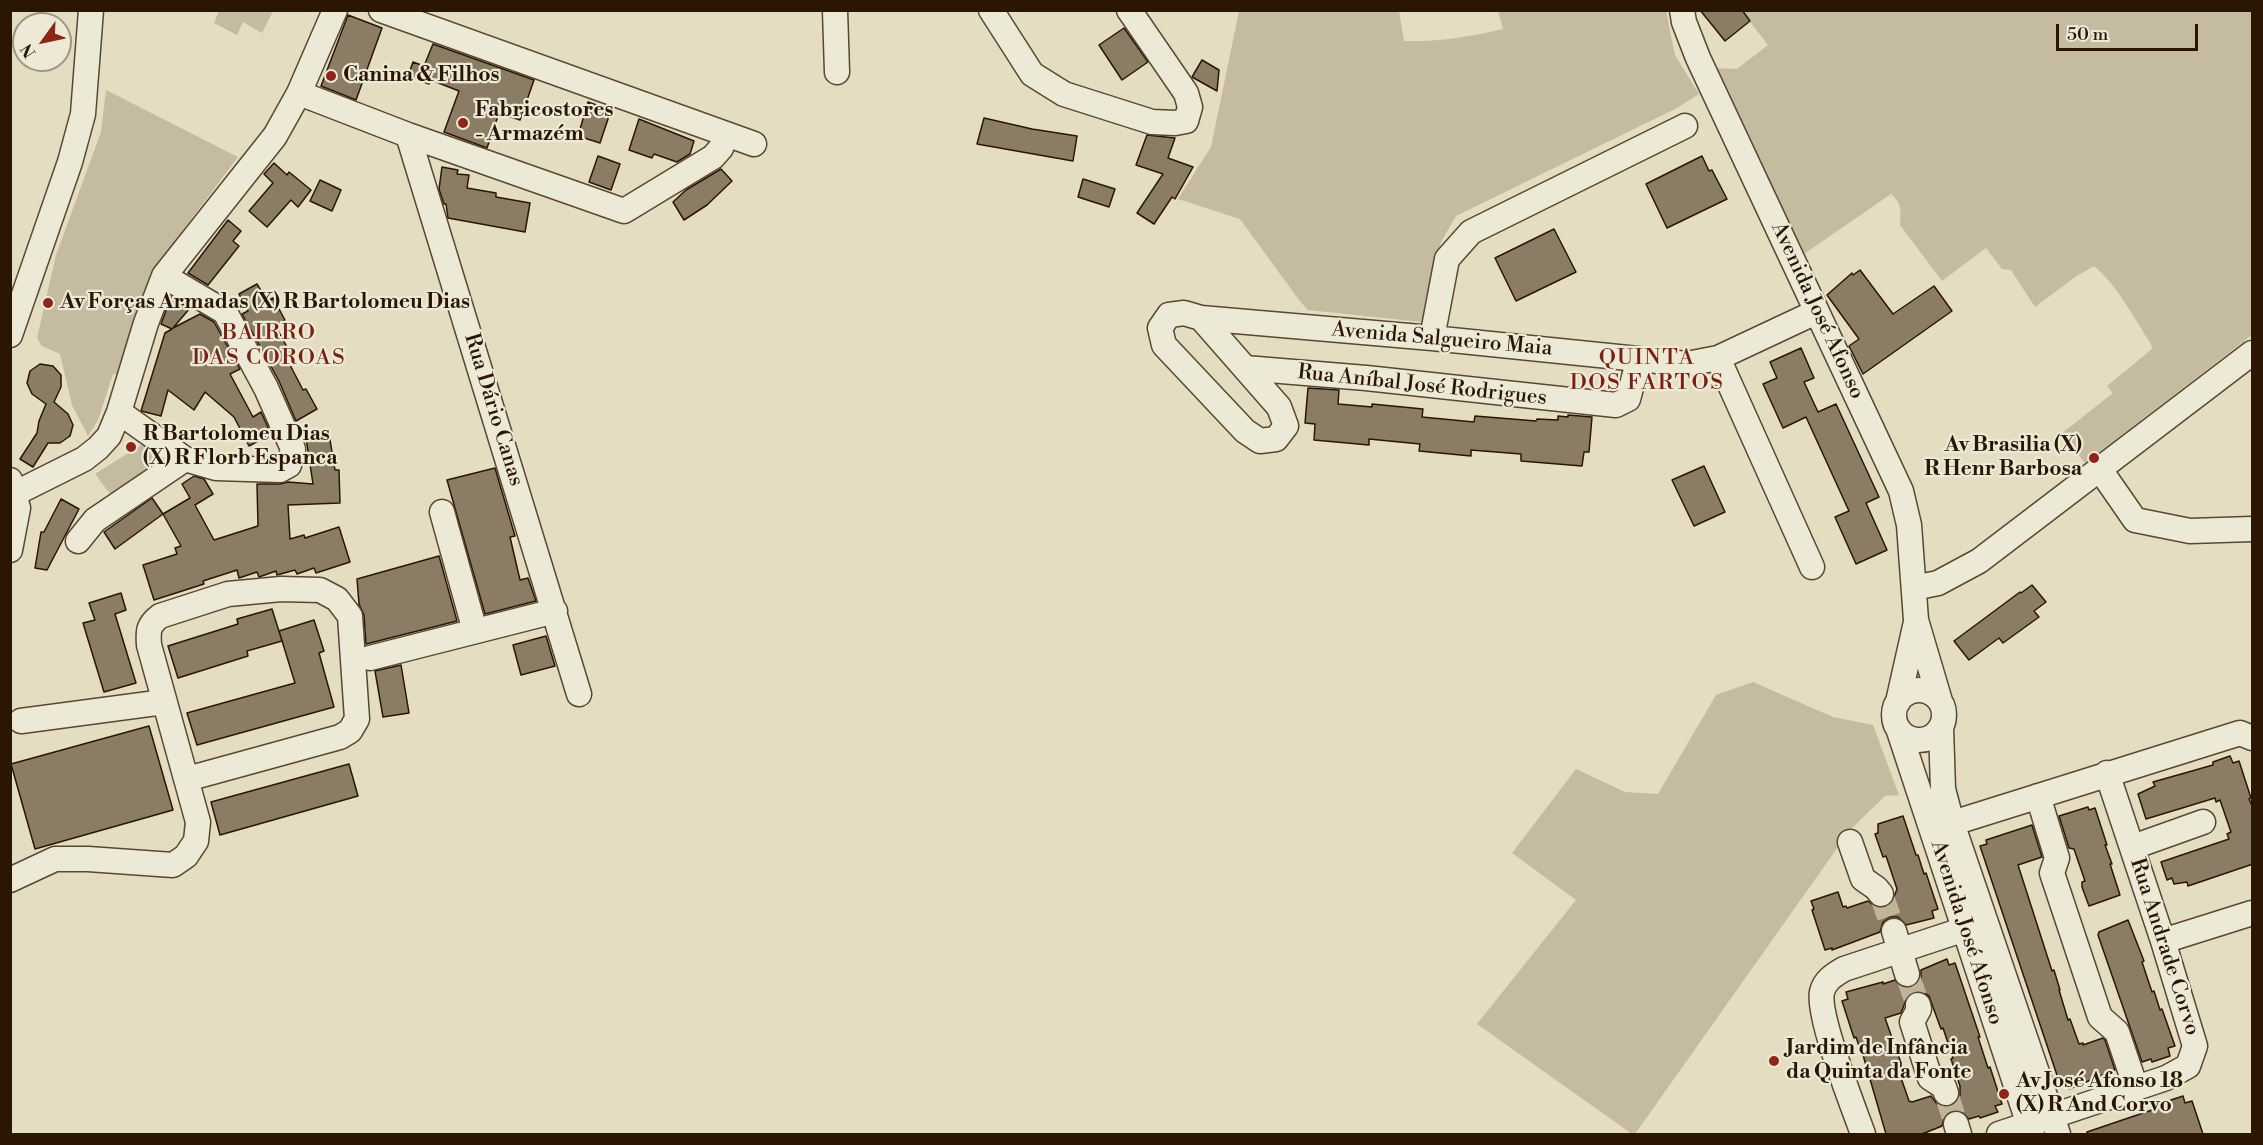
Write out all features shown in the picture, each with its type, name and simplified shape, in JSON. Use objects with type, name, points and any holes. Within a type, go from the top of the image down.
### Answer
[{"type":"street","points":[[10,335],[70,162],[83,114],[91,10]]},
{"type":"street","points":[[10,550],[18,518],[12,490],[84,459],[109,436],[164,276],[275,136],[299,93],[335,10]]},
{"type":"street","points":[[381,10],[754,144]]},
{"type":"street","points":[[835,10],[837,72]]},
{"type":"street","points":[[991,10],[1032,74],[1064,94],[1152,122],[1186,121],[1190,107],[1186,93],[1129,10]]},
{"type":"street","name":"Avenida José Afonso","points":[[1682,10],[1684,22],[1698,58],[1901,491],[1909,525],[1916,620],[1940,701]]},
{"type":"street","points":[[299,93],[408,135],[624,211],[713,157],[721,148],[726,134]]},
{"type":"street","points":[[1432,338],[1447,259],[1471,232],[1685,126]]},
{"type":"street","name":"Rua Dário Canas","points":[[408,135],[579,694]]},
{"type":"street","points":[[119,412],[185,459],[216,468],[280,470],[290,465],[293,449],[266,388],[225,312],[164,276]]},
{"type":"street","name":"Avenida Salgueiro Maia","points":[[1201,318],[1279,407],[1286,426],[1276,438],[1260,441],[1245,431],[1164,345],[1160,328],[1169,315],[1184,313],[1201,318],[1432,338],[1687,364],[1718,358],[1816,312]]},
{"type":"street","points":[[1914,588],[1938,583],[1980,561],[2253,354]]},
{"type":"street","name":"Rua Aníbal José Rodrigues","points":[[1245,368],[1366,378],[1616,405],[1628,399],[1639,358]]},
{"type":"street","points":[[1718,358],[1812,567]]},
{"type":"street","points":[[78,542],[95,520],[185,459]]},
{"type":"street","points":[[2101,471],[2135,520],[2190,531],[2249,530]]},
{"type":"street","points":[[442,512],[475,632]]},
{"type":"street","points":[[10,880],[55,859],[173,865],[186,856],[196,841],[198,822],[149,645],[148,630],[152,622],[160,616],[228,594],[320,590],[337,599],[350,616],[357,719],[350,731],[340,737],[187,779]]},
{"type":"street","points":[[370,658],[555,611]]},
{"type":"street","name":"Avenida José Afonso","points":[[1898,702],[1916,620]]},
{"type":"street","points":[[1919,690],[1927,691],[1940,701],[1944,715],[1941,729],[1928,739],[1921,740],[1905,736],[1899,730],[1894,716],[1898,702],[1903,696],[1919,690]]},
{"type":"street","points":[[21,721],[164,702]]},
{"type":"street","name":"Avenida José Afonso","points":[[1941,729],[1942,826],[1965,929],[2043,1128]]},
{"type":"street","name":"Avenida José Afonso","points":[[1899,730],[1942,826],[2043,1128]]},
{"type":"street","points":[[1942,826],[2107,773],[2246,736]]},
{"type":"street","name":"Rua Andrade Corvo","points":[[2000,1134],[2043,1128],[2136,1088],[2166,1078],[2188,1066],[2195,1046],[2133,847],[2107,773]]},
{"type":"street","points":[[2038,796],[2056,858],[2052,873],[2092,994],[2100,1017],[2117,1032],[2136,1088]]},
{"type":"street","points":[[2133,847],[2203,822]]},
{"type":"street","points":[[1850,842],[1863,879],[1881,894]]},
{"type":"street","points":[[2163,941],[2253,913]]},
{"type":"street","points":[[1863,1134],[1822,1012],[1823,989],[1832,976],[1896,941],[1965,929]]},
{"type":"street","points":[[1896,941],[1907,974]]},
{"type":"street","points":[[1918,1005],[1919,1009],[1912,1022],[1930,1078],[1944,1087],[1946,1093]]},
{"type":"shaded area","points":[[219,10],[273,11],[262,33],[243,22],[237,35],[214,23]]},
{"type":"shaded area","points":[[1239,11],[1399,11],[1404,41],[1429,41],[1503,29],[1498,11],[1666,11],[1675,55],[1699,94],[1677,108],[1456,216],[1441,242],[1422,322],[1308,310],[1240,219],[1178,199],[1211,147]]},
{"type":"shaded area","points":[[1742,11],[2252,11],[2252,335],[2085,463],[2061,434],[2113,393],[2107,386],[2152,349],[2118,293],[2094,266],[2075,277],[2035,307],[2011,270],[2002,269],[1986,248],[1942,281],[1900,225],[1899,204],[1891,194],[1804,254],[1714,68],[1737,69],[1768,45]]},
{"type":"shaded area","points":[[106,90],[238,157],[159,262],[144,297],[119,374],[113,374],[98,420],[88,436],[72,405],[60,354],[42,346],[37,338],[56,255],[101,132]]},
{"type":"shaded area","points":[[146,442],[164,455],[164,462],[114,499],[95,474]]},
{"type":"shaded area","points":[[1753,682],[1833,717],[1873,725],[1899,795],[1885,796],[1850,830],[1635,1134],[1632,1134],[1477,1024],[1576,900],[1512,853],[1576,769],[1625,792],[1658,794],[1716,695]]},
{"type":"building","points":[[1700,10],[1742,10],[1750,21],[1725,41]]},
{"type":"building","points":[[348,15],[382,28],[356,100],[321,86]]},
{"type":"building","points":[[1124,28],[1148,62],[1122,80],[1099,45]]},
{"type":"building","points":[[433,44],[534,80],[520,120],[499,113],[487,148],[444,132],[459,91],[431,80],[429,84],[408,76],[413,62],[424,66]]},
{"type":"building","points":[[1202,60],[1219,70],[1217,91],[1192,77]]},
{"type":"building","points":[[588,102],[611,110],[600,143],[578,136]]},
{"type":"building","points":[[984,118],[1077,136],[1073,161],[977,144]]},
{"type":"building","points":[[639,119],[694,141],[690,154],[677,162],[654,154],[652,158],[629,150]]},
{"type":"building","points":[[1147,135],[1175,138],[1168,158],[1193,167],[1175,199],[1172,197],[1154,224],[1137,213],[1163,174],[1136,165]]},
{"type":"building","points":[[598,156],[620,164],[611,190],[589,182]]},
{"type":"building","points":[[1702,156],[1727,199],[1667,228],[1646,184]]},
{"type":"building","points":[[274,163],[287,175],[289,172],[311,190],[298,207],[291,200],[267,227],[249,211],[273,183],[264,174]]},
{"type":"building","points":[[442,167],[458,170],[457,174],[469,175],[467,188],[496,193],[496,197],[530,203],[525,232],[448,218],[446,204],[444,204],[439,189]]},
{"type":"building","points":[[721,169],[732,181],[707,205],[684,220],[673,202],[686,190]]},
{"type":"building","points":[[1083,179],[1115,189],[1109,207],[1078,197]]},
{"type":"building","points":[[320,180],[341,190],[332,211],[310,201]]},
{"type":"building","points":[[228,220],[241,231],[233,241],[239,246],[208,285],[188,273]]},
{"type":"building","points":[[1554,229],[1576,272],[1516,301],[1495,258]]},
{"type":"building","points":[[1860,270],[1893,314],[1934,286],[1952,311],[1863,374],[1849,346],[1859,339],[1827,295],[1852,273],[1853,275]]},
{"type":"building","points":[[257,284],[267,301],[273,298],[285,320],[275,325],[294,360],[289,363],[303,390],[306,389],[317,409],[296,421],[279,381],[242,314],[248,311],[239,294]]},
{"type":"building","points":[[171,297],[190,308],[173,328],[200,314],[214,322],[240,369],[230,374],[253,417],[261,412],[271,434],[249,446],[234,417],[205,392],[194,410],[168,390],[161,416],[141,411],[165,333],[172,329],[161,324]]},
{"type":"building","points":[[1801,348],[1814,378],[1804,382],[1818,412],[1836,404],[1879,497],[1866,503],[1887,550],[1856,564],[1835,517],[1849,511],[1806,417],[1783,428],[1763,384],[1777,378],[1770,362]]},
{"type":"building","points":[[40,364],[53,366],[61,375],[61,387],[54,402],[68,414],[73,425],[70,436],[60,443],[48,443],[33,467],[20,459],[37,433],[46,404],[32,394],[27,383],[30,371]]},
{"type":"building","points":[[1308,388],[1339,390],[1338,404],[1372,407],[1372,404],[1423,409],[1422,417],[1474,422],[1475,416],[1536,421],[1537,419],[1558,420],[1558,416],[1568,417],[1568,415],[1592,417],[1589,452],[1584,452],[1582,466],[1521,461],[1521,454],[1471,450],[1471,456],[1419,451],[1420,444],[1369,439],[1369,445],[1314,440],[1315,424],[1305,423]]},
{"type":"building","points":[[329,434],[335,470],[339,470],[340,503],[288,505],[290,539],[304,535],[305,538],[339,527],[350,562],[316,573],[314,568],[297,574],[295,570],[277,575],[276,571],[259,577],[257,572],[239,578],[237,570],[203,581],[204,584],[154,600],[143,565],[177,554],[175,548],[181,546],[163,514],[190,498],[182,484],[194,476],[204,479],[213,494],[195,505],[214,540],[258,526],[257,484],[288,482],[313,484],[306,438]]},
{"type":"building","points":[[1704,466],[1725,512],[1694,526],[1672,480]]},
{"type":"building","points":[[495,468],[515,536],[510,537],[520,580],[528,578],[536,601],[485,614],[447,480]]},
{"type":"building","points":[[152,498],[163,514],[115,549],[104,532]]},
{"type":"building","points":[[61,499],[79,509],[47,570],[35,568],[41,532],[44,532]]},
{"type":"building","points":[[439,556],[457,621],[366,644],[364,615],[359,604],[357,579]]},
{"type":"building","points":[[2032,585],[2046,602],[2034,611],[2039,617],[2003,643],[1999,638],[1969,660],[1954,641]]},
{"type":"building","points":[[121,593],[126,610],[115,614],[136,683],[104,692],[83,623],[95,620],[89,603]]},
{"type":"building","points":[[272,609],[282,641],[247,651],[248,656],[178,678],[168,646],[238,624],[237,619]]},
{"type":"building","points":[[314,620],[324,651],[319,653],[334,707],[197,745],[187,713],[295,683],[279,631]]},
{"type":"building","points":[[546,636],[555,666],[521,675],[513,645]]},
{"type":"building","points":[[401,665],[409,713],[383,717],[375,671]]},
{"type":"building","points":[[149,726],[173,810],[35,849],[11,764]]},
{"type":"building","points":[[2230,756],[2233,763],[2239,761],[2251,798],[2249,799],[2253,808],[2253,864],[2188,886],[2187,882],[2174,884],[2172,878],[2167,880],[2161,862],[2229,839],[2227,834],[2231,832],[2220,800],[2216,802],[2215,798],[2146,819],[2138,794],[2155,786],[2153,782],[2213,765],[2213,762]]},
{"type":"building","points":[[349,764],[358,796],[220,835],[211,802]]},
{"type":"building","points":[[2088,807],[2089,810],[2095,808],[2120,895],[2089,906],[2082,887],[2082,882],[2085,881],[2074,849],[2069,848],[2059,816]]},
{"type":"building","points":[[1903,816],[1938,909],[1932,911],[1934,918],[1906,925],[1898,917],[1890,917],[1883,922],[1880,932],[1832,950],[1832,948],[1825,950],[1811,901],[1838,892],[1843,907],[1847,908],[1868,901],[1877,908],[1891,905],[1897,889],[1886,856],[1883,857],[1875,834],[1878,833],[1878,824]]},
{"type":"building","points":[[2032,825],[2042,857],[2018,865],[2052,971],[2054,970],[2068,1020],[2070,1019],[2079,1044],[2083,1043],[2083,1045],[2103,1038],[2105,1040],[2115,1070],[2069,1089],[2066,1082],[2060,1084],[1980,846],[1987,844],[1986,840]]},
{"type":"building","points":[[2128,920],[2144,961],[2142,962],[2152,992],[2154,991],[2160,1010],[2162,1009],[2175,1046],[2168,1048],[2170,1056],[2152,1062],[2151,1059],[2142,1062],[2098,935],[2099,932]]},
{"type":"building","points":[[1947,959],[1949,965],[1955,963],[1988,1068],[1990,1067],[2002,1104],[1995,1106],[1998,1112],[1980,1118],[1979,1116],[1969,1119],[1960,1110],[1951,1111],[1945,1115],[1942,1126],[1922,1134],[1886,1134],[1863,1055],[1856,1037],[1854,1038],[1842,1001],[1848,999],[1846,992],[1883,982],[1883,984],[1895,980],[1903,988],[1912,987],[1921,978],[1921,970]],"holes":[[[1914,991],[1929,996],[1941,1029],[1943,1028],[1960,1086],[1960,1095],[1956,1103],[1950,1107],[1937,1104],[1931,1096],[1909,1101],[1898,1069],[1901,1068],[1901,1063],[1885,1018],[1901,1013],[1908,995]]]},
{"type":"building","points":[[2183,1096],[2185,1103],[2192,1101],[2203,1134],[2087,1134],[2087,1132],[2149,1111]]},
{"type":"tunnel","points":[[1881,894],[1894,931]]},
{"type":"tunnel","points":[[1907,974],[1918,1005]]},
{"type":"tunnel","points":[[1946,1093],[1956,1124]]},
{"type":"place","name":"Canina & Filhos","points":[[331,76]]},
{"type":"place","name":"Fabricostores - Armazém","points":[[463,123]]},
{"type":"place","name":"Av Forças Armadas (X) R Bartolomeu Dias","points":[[48,303]]},
{"type":"place","name":"R Bartolomeu Dias (X) R Florb Espanca","points":[[131,447]]},
{"type":"place","name":"Av Brasilia (X) R Henr Barbosa","points":[[2094,458]]},
{"type":"place","name":"Jardim de Infância da Quinta da Fonte","points":[[1774,1061]]},
{"type":"place","name":"Av José Afonso 18 (X) R And Corvo","points":[[2004,1094]]},
{"type":"district","name":"BAIRRO DAS COROAS","points":[[269,346]]},
{"type":"district","name":"QUINTA DOS FARTOS","points":[[1647,372]]}]
